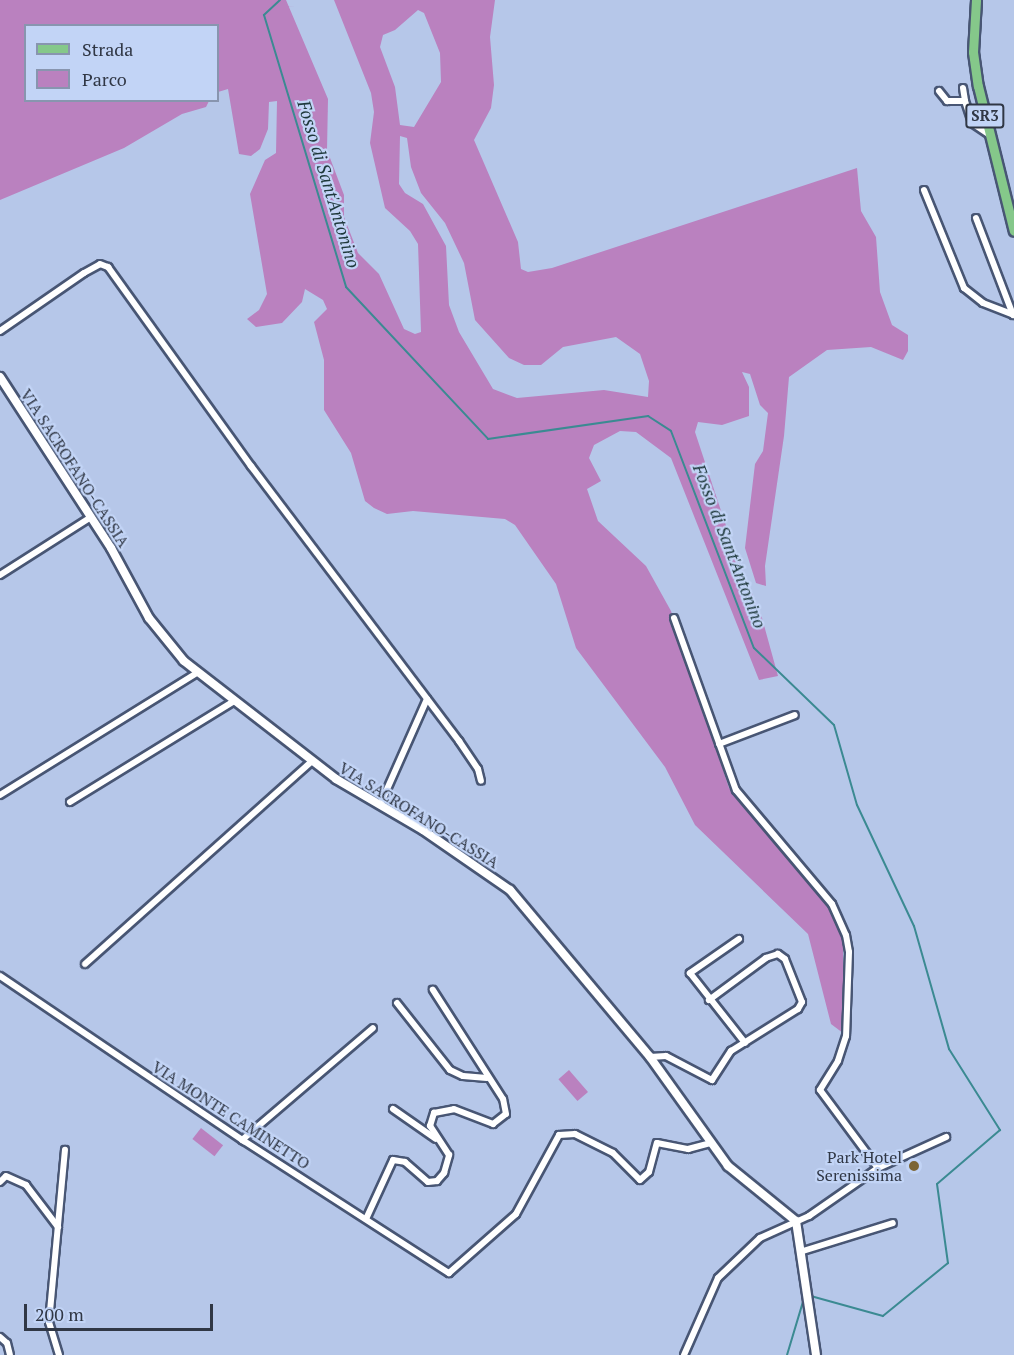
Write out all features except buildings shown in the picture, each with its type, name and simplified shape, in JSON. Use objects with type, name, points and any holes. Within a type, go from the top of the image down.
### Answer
[{"type":"main road","name":"SR3","points":[[976,0],[973,52],[990,135],[1014,231]]},
{"type":"street","points":[[963,88],[974,125],[990,135]]},
{"type":"street","points":[[939,91],[947,101],[966,101]]},
{"type":"street","points":[[924,190],[964,288],[983,303],[1013,315]]},
{"type":"street","points":[[976,218],[1013,315]]},
{"type":"street","points":[[0,331],[84,273],[100,264],[108,267],[477,767],[481,781]]},
{"type":"street","name":"VIA SACROFANO-CASSIA","points":[[0,378],[91,517],[149,618],[198,673],[312,761],[483,868],[510,890],[650,1057],[710,1143],[736,1174],[796,1221]]},
{"type":"street","points":[[0,575],[91,517]]},
{"type":"street","points":[[674,618],[740,798],[826,895],[843,927],[849,952],[846,1036],[838,1061],[820,1090],[878,1168]]},
{"type":"street","points":[[0,795],[198,673]]},
{"type":"street","points":[[380,805],[427,699]]},
{"type":"street","points":[[70,802],[234,701]]},
{"type":"street","points":[[719,744],[795,715]]},
{"type":"street","points":[[85,964],[312,761]]},
{"type":"street","points":[[739,939],[691,970],[709,1000],[745,1042]]},
{"type":"street","points":[[650,1057],[666,1056],[712,1080],[719,1075],[727,1056],[801,1005],[802,996],[785,959],[778,954],[766,958],[709,1000]]},
{"type":"street","name":"VIA MONTE CAMINETTO","points":[[0,976],[242,1140],[449,1273],[516,1214],[559,1135],[574,1134],[613,1153],[640,1180],[649,1172],[657,1143],[688,1149],[710,1143]]},
{"type":"street","points":[[366,1219],[393,1160],[405,1162],[426,1181],[435,1182],[442,1176],[449,1155],[437,1139],[429,1120],[439,1110],[460,1111],[490,1124],[503,1119],[505,1102],[433,990]]},
{"type":"street","points":[[396,1003],[450,1070],[463,1076],[488,1078]]},
{"type":"street","points":[[242,1140],[373,1028]]},
{"type":"street","points":[[393,1108],[437,1139]]},
{"type":"street","points":[[684,1355],[718,1278],[760,1238],[796,1221],[878,1168],[946,1137]]},
{"type":"street","points":[[59,1355],[49,1322],[65,1150]]},
{"type":"street","points":[[0,1182],[6,1176],[26,1185],[58,1227]]},
{"type":"street","points":[[796,1221],[803,1251],[816,1355]]},
{"type":"street","points":[[803,1251],[893,1223]]},
{"type":"street","points":[[0,1337],[7,1343],[10,1355]]},
{"type":"green space","points":[[0,0],[286,0],[328,99],[327,150],[344,195],[344,217],[358,253],[379,274],[404,329],[415,334],[421,332],[418,244],[410,231],[385,208],[370,143],[374,112],[371,93],[334,0],[495,0],[490,37],[494,85],[491,108],[474,140],[518,242],[521,269],[528,272],[552,268],[857,168],[861,211],[876,237],[880,292],[892,325],[908,335],[908,351],[903,360],[871,347],[827,350],[789,377],[784,436],[765,566],[766,586],[756,583],[745,548],[755,464],[763,451],[768,413],[760,405],[750,374],[742,372],[749,387],[749,416],[722,425],[698,422],[695,432],[733,547],[762,618],[778,676],[759,680],[671,458],[636,432],[620,431],[594,445],[589,458],[601,481],[587,489],[598,521],[646,566],[671,611],[729,788],[832,907],[843,935],[843,1033],[831,1024],[808,934],[695,825],[665,767],[576,648],[556,584],[515,525],[505,519],[413,511],[387,514],[374,508],[365,501],[351,453],[324,410],[324,360],[314,322],[327,309],[323,300],[305,289],[302,302],[282,323],[256,327],[247,319],[259,310],[267,294],[250,194],[265,160],[276,153],[277,101],[269,102],[268,129],[260,149],[251,156],[239,154],[228,89],[219,92],[219,24],[24,24],[24,102],[208,102],[206,107],[182,114],[124,148],[0,200]],"holes":[[[418,10],[424,13],[440,53],[441,82],[414,127],[400,125],[395,87],[380,47],[383,35],[395,30]],[[400,136],[407,138],[411,167],[421,193],[445,223],[464,263],[475,320],[509,358],[524,365],[541,365],[563,347],[616,337],[640,354],[649,381],[648,397],[604,390],[517,398],[493,389],[459,332],[449,305],[446,246],[423,204],[405,193],[399,184]]]},
{"type":"green space","points":[[569,1070],[588,1092],[577,1101],[558,1079]]},
{"type":"green space","points":[[201,1128],[223,1145],[214,1156],[192,1139]]},
{"type":"waterway","name":"Fosso di Sant'Antonino","points":[[280,0],[264,15],[346,287],[488,439],[648,416],[671,431],[754,648],[834,725],[857,805],[914,926],[949,1049],[1000,1130],[937,1184],[948,1263],[883,1316],[811,1296]]},
{"type":"waterway","name":"Fosso di Sant'Antonino","points":[[787,1355],[805,1295]]},
{"type":"place","name":"Park Hotel Serenissima","points":[[914,1166]]}]
